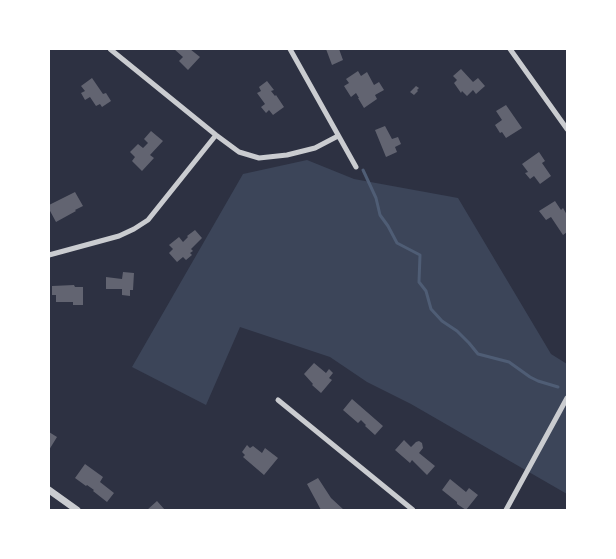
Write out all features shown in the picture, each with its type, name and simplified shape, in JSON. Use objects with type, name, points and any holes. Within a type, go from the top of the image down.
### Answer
[{"type":"street","points":[[110,49],[239,152],[259,158],[287,155],[315,148],[338,136]]},
{"type":"street","points":[[290,49],[356,167]]},
{"type":"street","points":[[510,49],[567,128]]},
{"type":"street","points":[[49,255],[120,236],[148,220],[216,135]]},
{"type":"street","points":[[506,510],[567,398]]},
{"type":"street","points":[[278,400],[413,510]]},
{"type":"street","points":[[49,490],[68,508],[77,510]]},
{"type":"shaded area","points":[[307,160],[354,179],[458,198],[551,354],[567,364],[567,494],[411,404],[367,382],[330,357],[240,327],[206,405],[132,367],[243,174]]},
{"type":"building","points":[[174,49],[190,49],[200,57],[188,70],[179,61],[183,57]]},
{"type":"building","points":[[326,49],[339,49],[343,60],[332,65]]},
{"type":"building","points":[[461,69],[473,82],[478,78],[485,86],[476,94],[473,90],[467,96],[462,91],[461,93],[454,83],[457,80],[453,76]]},
{"type":"building","points":[[358,71],[361,76],[367,72],[374,85],[379,82],[384,90],[375,95],[377,99],[364,108],[356,93],[351,97],[344,86],[349,83],[346,79]]},
{"type":"building","points":[[92,78],[103,94],[106,93],[111,101],[102,107],[100,104],[96,106],[90,97],[85,100],[81,93],[85,91],[81,86]]},
{"type":"building","points":[[267,81],[274,90],[271,91],[284,107],[273,115],[269,110],[266,113],[261,107],[265,104],[257,93],[261,91],[259,87]]},
{"type":"building","points":[[416,86],[419,88],[414,95],[410,92]]},
{"type":"building","points":[[506,105],[522,128],[506,138],[495,125],[502,120],[496,111]]},
{"type":"building","points":[[385,126],[392,139],[398,137],[401,144],[395,147],[397,152],[386,157],[375,130]]},
{"type":"building","points":[[151,131],[163,141],[150,155],[154,158],[142,171],[132,161],[135,157],[130,152],[138,144],[143,148],[148,143],[144,139]]},
{"type":"building","points":[[539,152],[545,161],[542,163],[551,176],[540,184],[534,176],[530,179],[525,173],[528,172],[522,164]]},
{"type":"building","points":[[75,192],[83,206],[56,222],[49,209],[49,205]]},
{"type":"building","points":[[555,201],[561,210],[563,208],[567,215],[567,232],[563,235],[551,217],[546,220],[539,211]]},
{"type":"building","points":[[195,230],[202,238],[191,249],[193,251],[190,253],[192,255],[186,260],[183,257],[177,262],[169,253],[173,249],[169,245],[179,237],[183,242]]},
{"type":"building","points":[[123,272],[134,273],[133,290],[130,290],[130,296],[122,295],[122,289],[106,289],[106,277],[122,279]]},
{"type":"building","points":[[74,285],[75,287],[83,287],[83,305],[73,305],[73,302],[56,302],[56,295],[52,295],[52,286]]},
{"type":"building","points":[[314,363],[326,373],[329,369],[333,373],[329,378],[332,380],[321,393],[304,374]]},
{"type":"building","points":[[352,399],[383,426],[375,435],[361,420],[358,423],[343,410]]},
{"type":"building","points":[[49,432],[57,437],[49,450]]},
{"type":"building","points":[[404,440],[411,447],[416,442],[422,443],[423,448],[419,453],[435,466],[427,475],[412,460],[410,463],[395,450]]},
{"type":"building","points":[[247,445],[250,448],[253,446],[262,453],[265,448],[278,458],[264,475],[243,457],[245,455],[242,452]]},
{"type":"building","points":[[85,464],[103,477],[100,482],[114,493],[107,502],[94,490],[75,478]]},
{"type":"building","points":[[318,478],[331,498],[344,510],[321,510],[307,484]]},
{"type":"building","points":[[450,479],[466,492],[469,488],[478,495],[466,510],[442,490]]},
{"type":"building","points":[[157,501],[165,510],[147,510]]},
{"type":"waterway","points":[[363,170],[376,198],[380,215],[397,243],[420,255],[419,282],[426,291],[431,309],[442,321],[457,331],[478,354],[509,362],[530,377],[558,387]]}]
